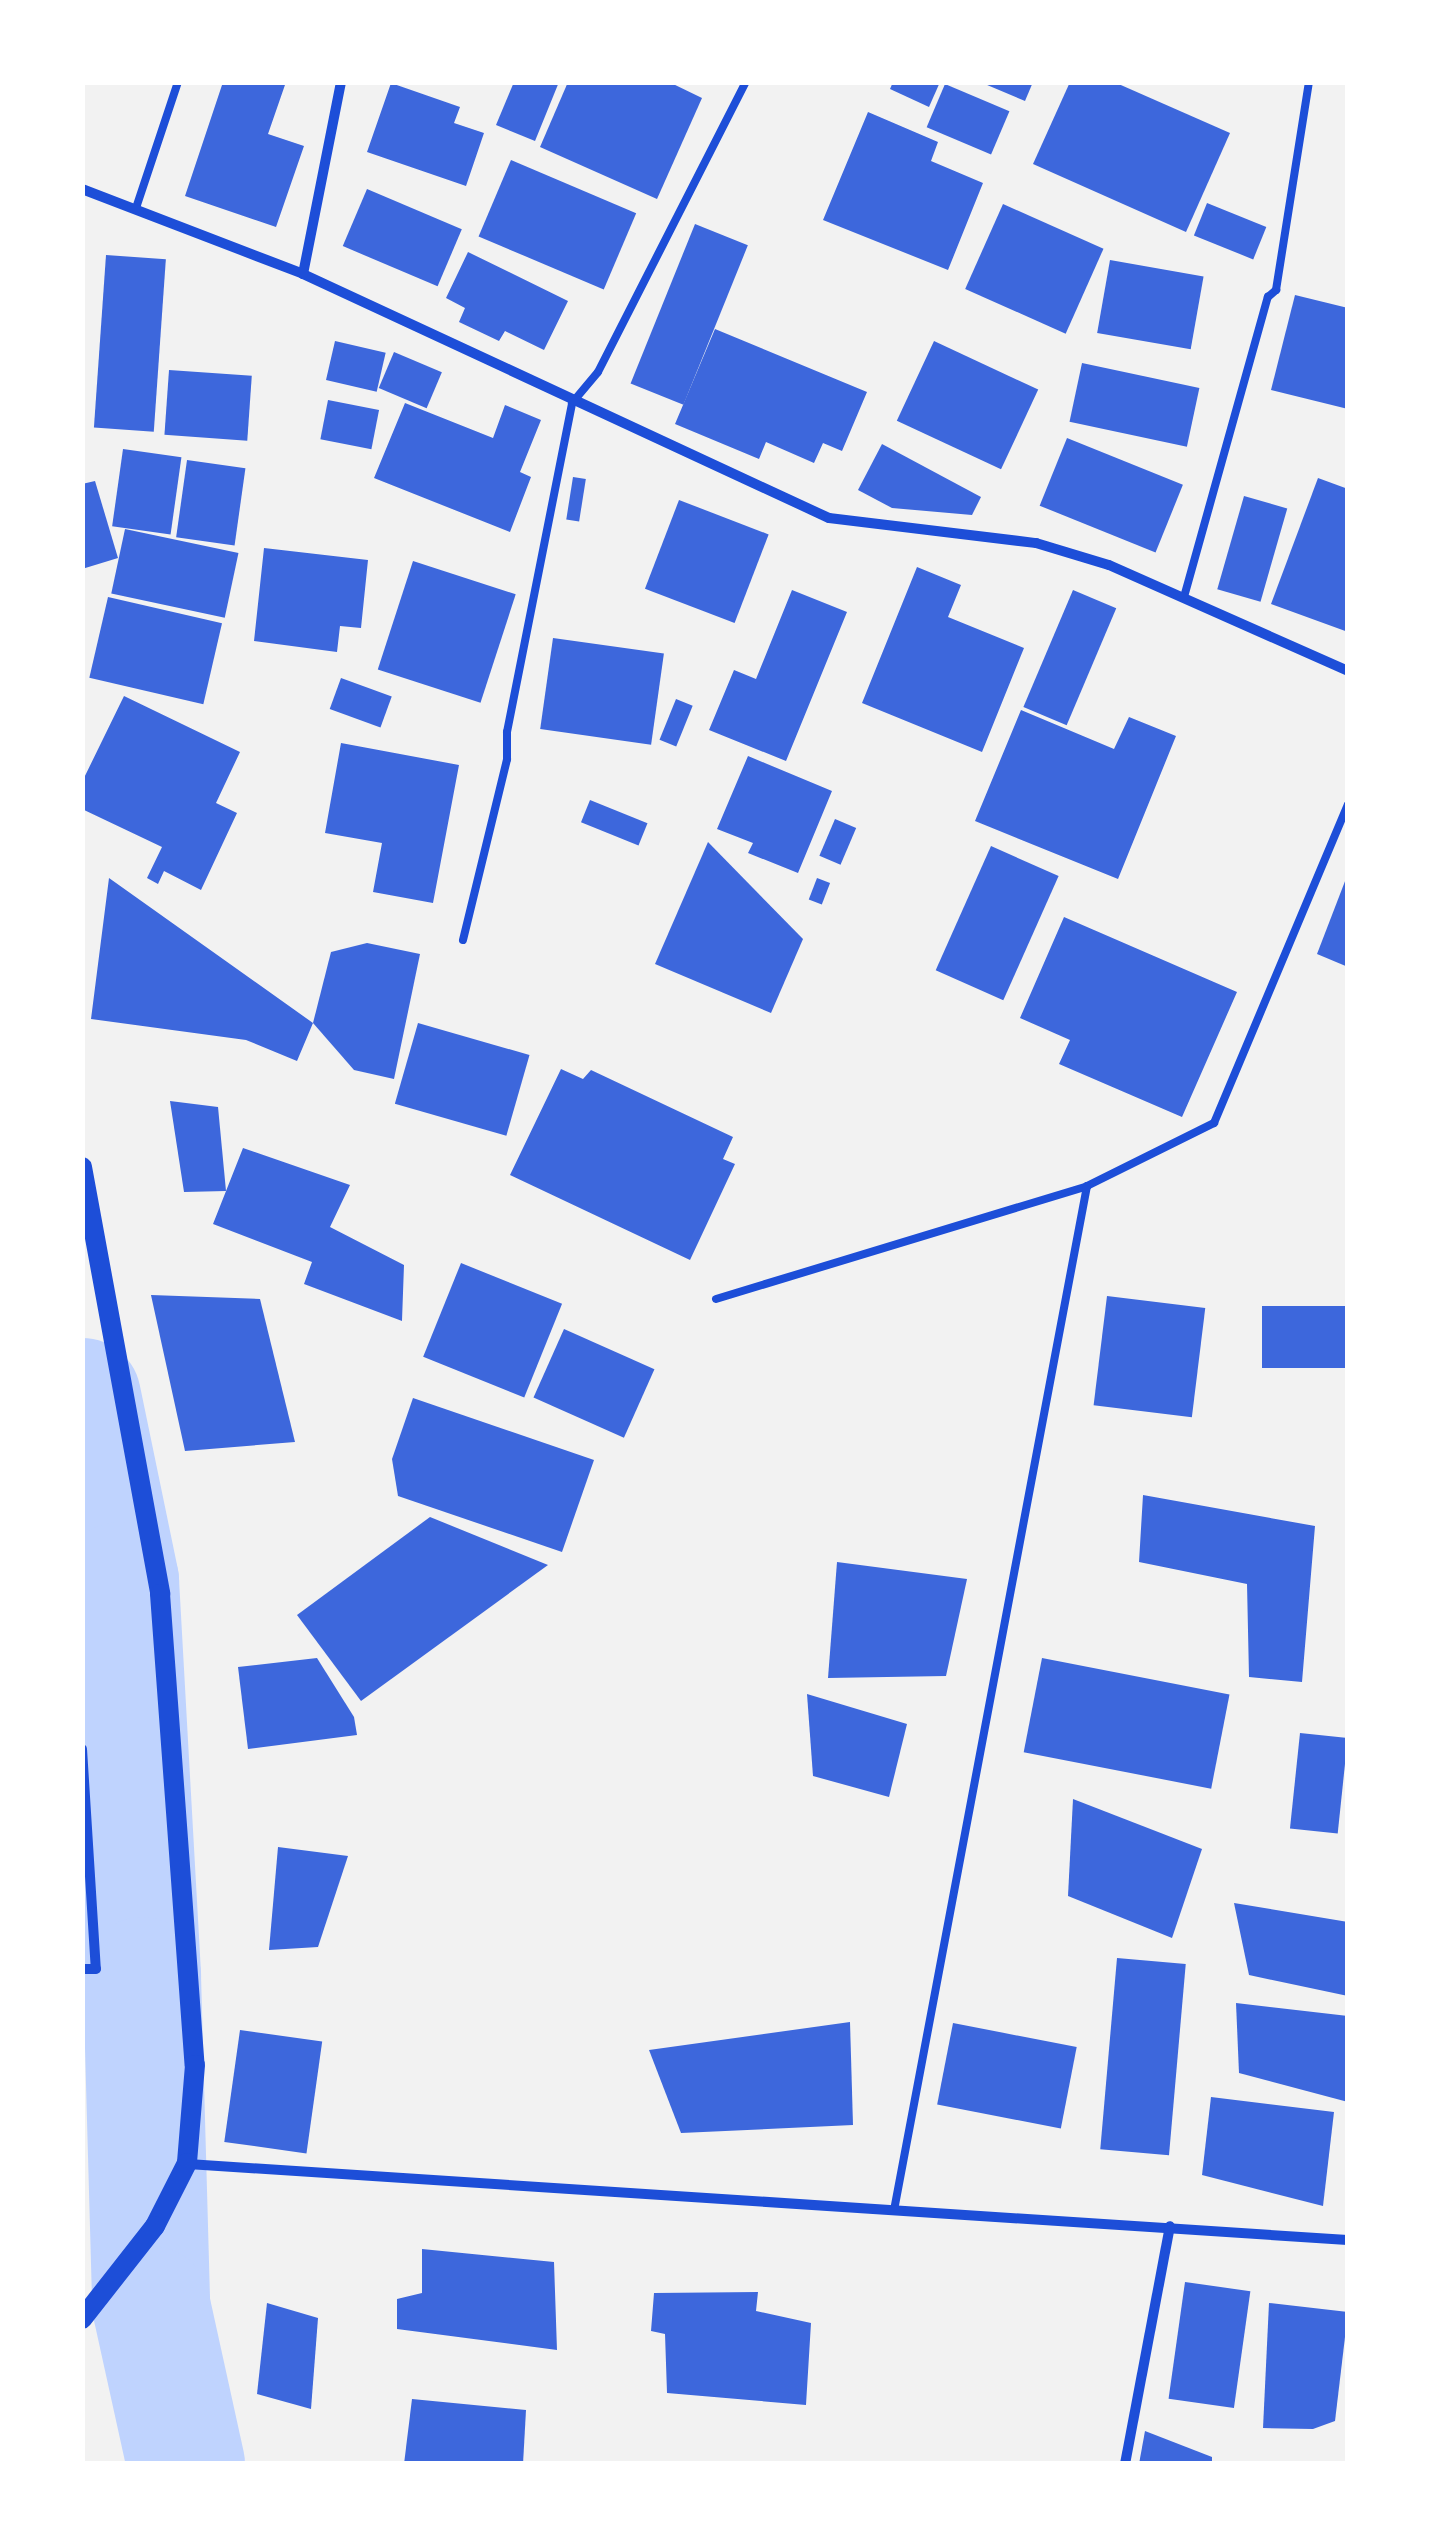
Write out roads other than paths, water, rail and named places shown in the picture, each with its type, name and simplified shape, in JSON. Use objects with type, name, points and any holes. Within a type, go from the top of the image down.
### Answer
[{"type":"main road","points":[[82,1167],[160,1594],[195,2064],[186,2164],[154,2226],[89,2311]]},
{"type":"street","points":[[303,274],[340,82]]},
{"type":"street","points":[[82,189],[137,206],[303,274],[572,403],[828,518],[1036,543],[1184,597],[1348,670]]},
{"type":"street","points":[[82,1748],[96,1968],[82,1969]]},
{"type":"street","points":[[186,2164],[895,2206],[1348,2240]]},
{"type":"street","points":[[1125,2464],[1170,2226]]},
{"type":"lane","points":[[137,206],[178,82]]},
{"type":"lane","points":[[463,940],[507,759],[506,732],[572,403],[598,372],[746,82]]},
{"type":"lane","points":[[1184,597],[1268,297],[1276,290],[1309,82]]},
{"type":"lane","points":[[716,1299],[1087,1186],[1214,1124],[1348,804]]},
{"type":"lane","points":[[895,2206],[1087,1186]]},
{"type":"waterway","points":[[82,1397],[120,1581],[142,1976],[151,2305],[186,2464]]}]
